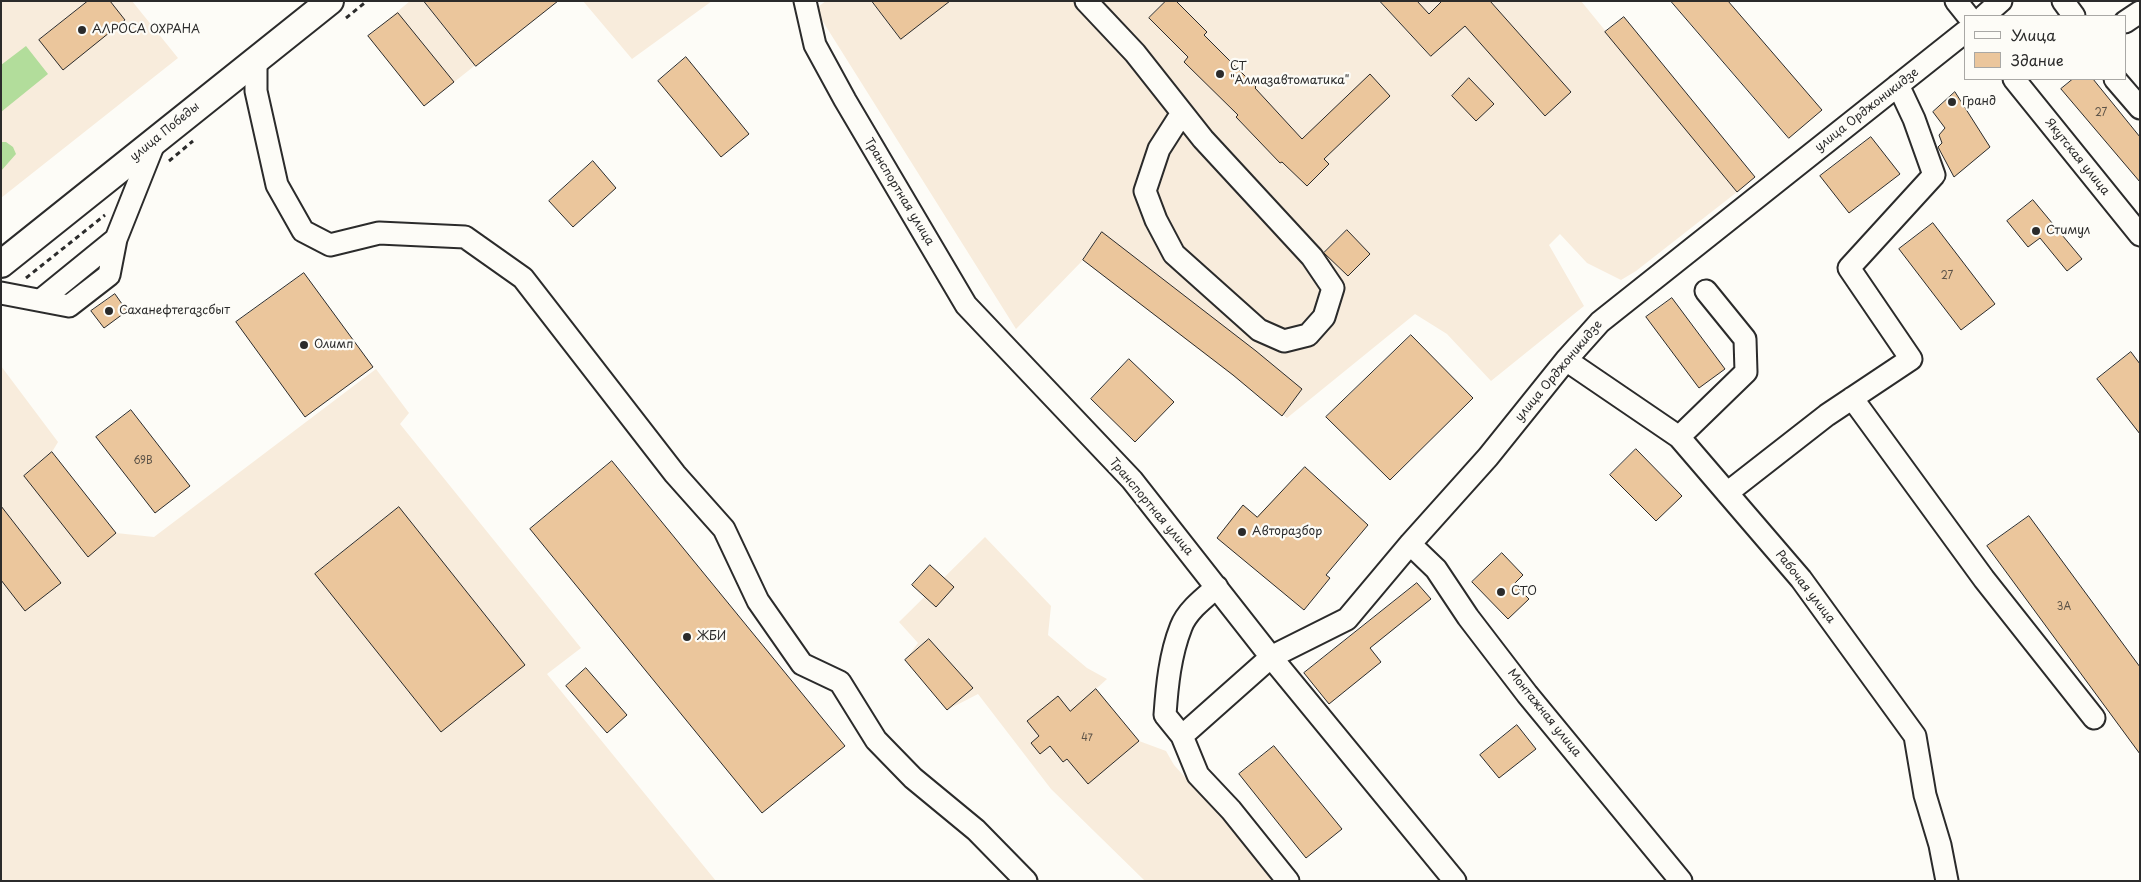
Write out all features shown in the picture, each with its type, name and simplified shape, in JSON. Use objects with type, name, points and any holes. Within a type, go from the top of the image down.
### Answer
[{"type":"main road","name":"улица Победы","points":[[7,280],[155,141],[256,60],[335,12]]},
{"type":"street","name":"Транспортная улица","points":[[804,1],[815,45],[845,100],[966,305],[1132,480],[1271,657],[1455,881]]},
{"type":"street","points":[[1086,1],[1136,53],[1203,139],[1312,257],[1333,288],[1324,317],[1308,335],[1284,341],[1259,330],[1174,254],[1156,220],[1145,190],[1159,149],[1182,113]]},
{"type":"street","points":[[1956,1],[1967,15]]},
{"type":"street","points":[[1985,15],[2001,1]]},
{"type":"street","points":[[2063,1],[2073,15]]},
{"type":"street","points":[[2126,21],[2140,12]]},
{"type":"street","name":"улица Орджоникидзе","points":[[1182,736],[1271,657],[1346,619],[1488,457],[1566,360],[1600,322],[1964,33]]},
{"type":"street","points":[[256,60],[256,91],[277,185],[303,231],[330,245],[379,233],[465,237],[524,278],[665,461],[724,529],[758,601],[802,664],[840,682],[876,740],[913,778],[976,830],[1026,881]]},
{"type":"street","name":"Якутская улица","points":[[2015,80],[2140,235]]},
{"type":"street","points":[[2116,80],[2140,108]]},
{"type":"street","points":[[1727,492],[1764,462],[1852,398],[1911,359],[1849,268],[1934,175],[1914,119],[1898,85]]},
{"type":"street","points":[[7,280],[42,300],[69,306],[109,275],[116,239],[155,141]]},
{"type":"street","points":[[1679,437],[1746,372],[1745,339],[1706,291]]},
{"type":"street","name":"Рабочая улица","points":[[1566,360],[1679,437],[1801,579],[1915,736],[1925,795],[1940,845],[1948,881]]},
{"type":"street","points":[[1852,398],[1984,579],[2094,718]]},
{"type":"street","name":"Монтажная улица","points":[[1410,544],[1436,569],[1468,616],[1527,694],[1681,881]]},
{"type":"street","points":[[1217,587],[1200,601],[1181,626],[1169,675],[1165,715],[1182,736],[1198,775],[1231,810],[1288,881]]},
{"type":"path","points":[[335,12],[367,1]]},
{"type":"path","points":[[166,164],[196,138]]},
{"type":"path","points":[[7,280],[106,213]]},
{"type":"shaded area","points":[[1,1],[132,1],[178,58],[1,198]]},
{"type":"shaded area","points":[[410,1],[556,1],[424,106],[368,36]]},
{"type":"shaded area","points":[[583,1],[712,1],[632,59]]},
{"type":"shaded area","points":[[826,1],[1581,1],[1737,192],[1636,271],[1621,280],[1587,263],[1560,234],[1549,245],[1584,306],[1491,381],[1447,334],[1415,314],[1287,418],[1083,260],[1016,329],[815,9]]},
{"type":"shaded area","points":[[1,366],[58,442],[52,452],[116,533],[154,537],[376,369],[409,413],[400,424],[581,648],[547,674],[716,881],[1,881]]},
{"type":"shaded area","points":[[985,537],[1051,606],[1048,635],[1087,668],[1107,679],[1096,689],[1139,741],[1166,751],[1174,765],[1279,881],[1145,881],[1051,789],[978,694],[947,710],[905,660],[918,643],[899,622]]},
{"type":"green space","points":[[26,46],[48,74],[1,112],[1,65]]},
{"type":"green space","points":[[1,142],[6,142],[13,147],[16,154],[1,171]]},
{"type":"building","name":"АЛРОСА ОХРАНА","points":[[88,1],[110,1],[125,20],[63,70],[39,40]]},
{"type":"building","points":[[424,1],[558,1],[476,66]]},
{"type":"building","points":[[872,1],[950,1],[901,39]]},
{"type":"building","points":[[1166,1],[1176,1],[1207,32],[1204,35],[1256,87],[1302,139],[1370,74],[1390,96],[1324,159],[1329,164],[1307,186],[1282,162],[1280,163],[1236,117],[1238,115],[1184,62],[1188,57],[1149,18]]},
{"type":"building","points":[[1380,1],[1417,1],[1429,14],[1442,1],[1490,1],[1571,92],[1545,116],[1465,26],[1431,56]]},
{"type":"building","points":[[1671,1],[1728,1],[1822,110],[1789,138]]},
{"type":"building","points":[[398,13],[454,82],[424,106],[368,36]]},
{"type":"building","points":[[1624,17],[1755,177],[1737,192],[1605,32]]},
{"type":"building","points":[[686,57],[749,134],[721,157],[658,81]]},
{"type":"building","points":[[1469,78],[1494,104],[1476,121],[1452,96]]},
{"type":"building","points":[[2072,80],[2094,80],[2140,137],[2140,182],[2061,89]]},
{"type":"building","points":[[1955,92],[1990,147],[1954,177],[1938,147],[1942,143],[1939,135],[1945,128],[1933,112]]},
{"type":"building","points":[[1871,137],[1900,174],[1849,213],[1820,176]]},
{"type":"building","points":[[593,161],[616,188],[573,227],[549,201]]},
{"type":"building","name":"Стимул","points":[[2033,200],[2082,259],[2067,271],[2040,238],[2028,247],[2007,221]]},
{"type":"building","points":[[1933,223],[1995,304],[1961,330],[1899,249]]},
{"type":"building","points":[[1347,230],[1370,254],[1348,276],[1324,253]]},
{"type":"building","points":[[1102,232],[1302,389],[1282,416],[1233,375],[1083,260]]},
{"type":"building","name":"Олимп","points":[[304,273],[373,367],[305,417],[236,322]]},
{"type":"building","name":"Саханефтегазсбыт","points":[[115,294],[127,311],[104,328],[91,311]]},
{"type":"building","points":[[1672,298],[1725,369],[1699,388],[1646,317]]},
{"type":"building","points":[[1411,335],[1473,398],[1390,480],[1326,417]]},
{"type":"building","points":[[2131,352],[2140,364],[2140,434],[2097,379]]},
{"type":"building","points":[[1129,359],[1174,402],[1135,442],[1091,399]]},
{"type":"building","points":[[131,410],[190,486],[155,513],[96,437]]},
{"type":"building","points":[[1636,449],[1682,496],[1656,521],[1610,475]]},
{"type":"building","points":[[52,452],[116,533],[88,557],[24,476]]},
{"type":"building","name":"ЖБИ","points":[[612,461],[845,746],[762,813],[530,529]]},
{"type":"building","points":[[1305,467],[1368,525],[1326,575],[1330,578],[1304,610],[1217,538],[1243,505],[1257,517]]},
{"type":"building","points":[[1,506],[61,583],[25,611],[1,580]]},
{"type":"building","points":[[399,507],[525,665],[441,732],[315,574]]},
{"type":"building","points":[[2029,516],[2140,667],[2140,754],[1987,546]]},
{"type":"building","name":"СТО","points":[[1502,553],[1523,575],[1514,584],[1529,599],[1508,619],[1472,582]]},
{"type":"building","points":[[930,565],[954,587],[936,607],[912,585]]},
{"type":"building","points":[[1417,583],[1431,599],[1370,648],[1381,662],[1329,704],[1304,673]]},
{"type":"building","points":[[929,639],[973,688],[947,710],[905,660]]},
{"type":"building","points":[[586,668],[627,715],[607,733],[566,686]]},
{"type":"building","points":[[1096,689],[1139,741],[1088,784],[1067,759],[1063,762],[1050,746],[1040,754],[1031,743],[1039,736],[1027,721],[1058,696],[1070,711]]},
{"type":"building","points":[[1517,725],[1536,749],[1499,778],[1480,755]]},
{"type":"building","points":[[1274,746],[1342,829],[1306,858],[1239,774]]},
{"type":"place","name":"АЛРОСА ОХРАНА","points":[[82,30]]},
{"type":"place","name":"СТ \"Алмазавтоматика\"","points":[[1220,74]]},
{"type":"place","name":"Гранд","points":[[1952,102]]},
{"type":"place","name":"Стимул","points":[[2036,231]]},
{"type":"place","name":"Саханефтегазсбыт","points":[[109,311]]},
{"type":"place","name":"Олимп","points":[[304,345]]},
{"type":"place","name":"Авторазбор","points":[[1242,532]]},
{"type":"place","name":"СТО","points":[[1501,592]]},
{"type":"place","name":"ЖБИ","points":[[687,637]]}]
